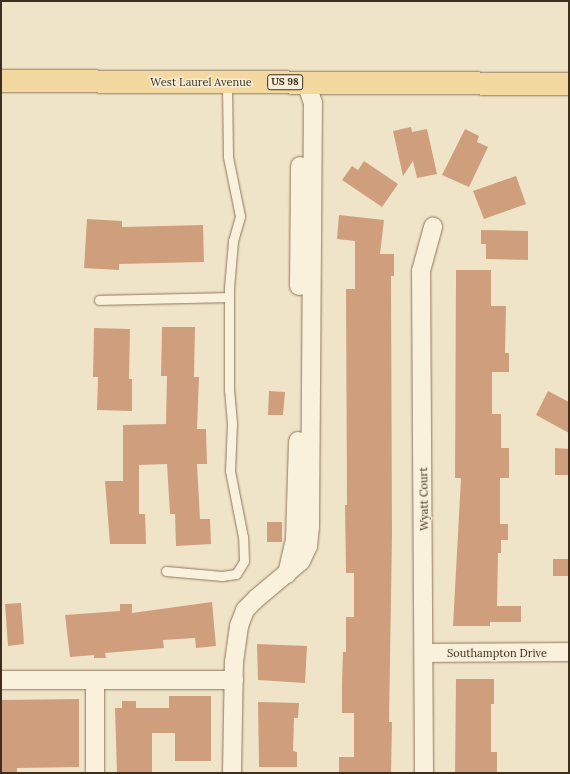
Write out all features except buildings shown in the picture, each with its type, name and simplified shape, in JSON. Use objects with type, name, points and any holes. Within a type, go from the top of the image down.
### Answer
[{"type":"main road","name":"West Laurel Avenue","points":[[1,81],[569,84]]},
{"type":"street","points":[[232,773],[234,680],[239,626],[245,610],[301,561],[308,546],[310,528],[313,103],[306,83]]},
{"type":"street","name":"Wyatt Court","points":[[424,773],[425,653],[422,271],[433,227]]},
{"type":"street","name":"Southampton Drive","points":[[425,653],[569,652]]},
{"type":"street","points":[[1,680],[234,680]]},
{"type":"street","points":[[95,680],[95,773]]},
{"type":"lane","points":[[166,571],[222,576],[236,574],[244,561],[243,537],[230,471],[232,423],[229,390],[228,298],[233,241],[240,216],[228,157],[227,82]]},
{"type":"lane","points":[[99,300],[228,298]]}]
